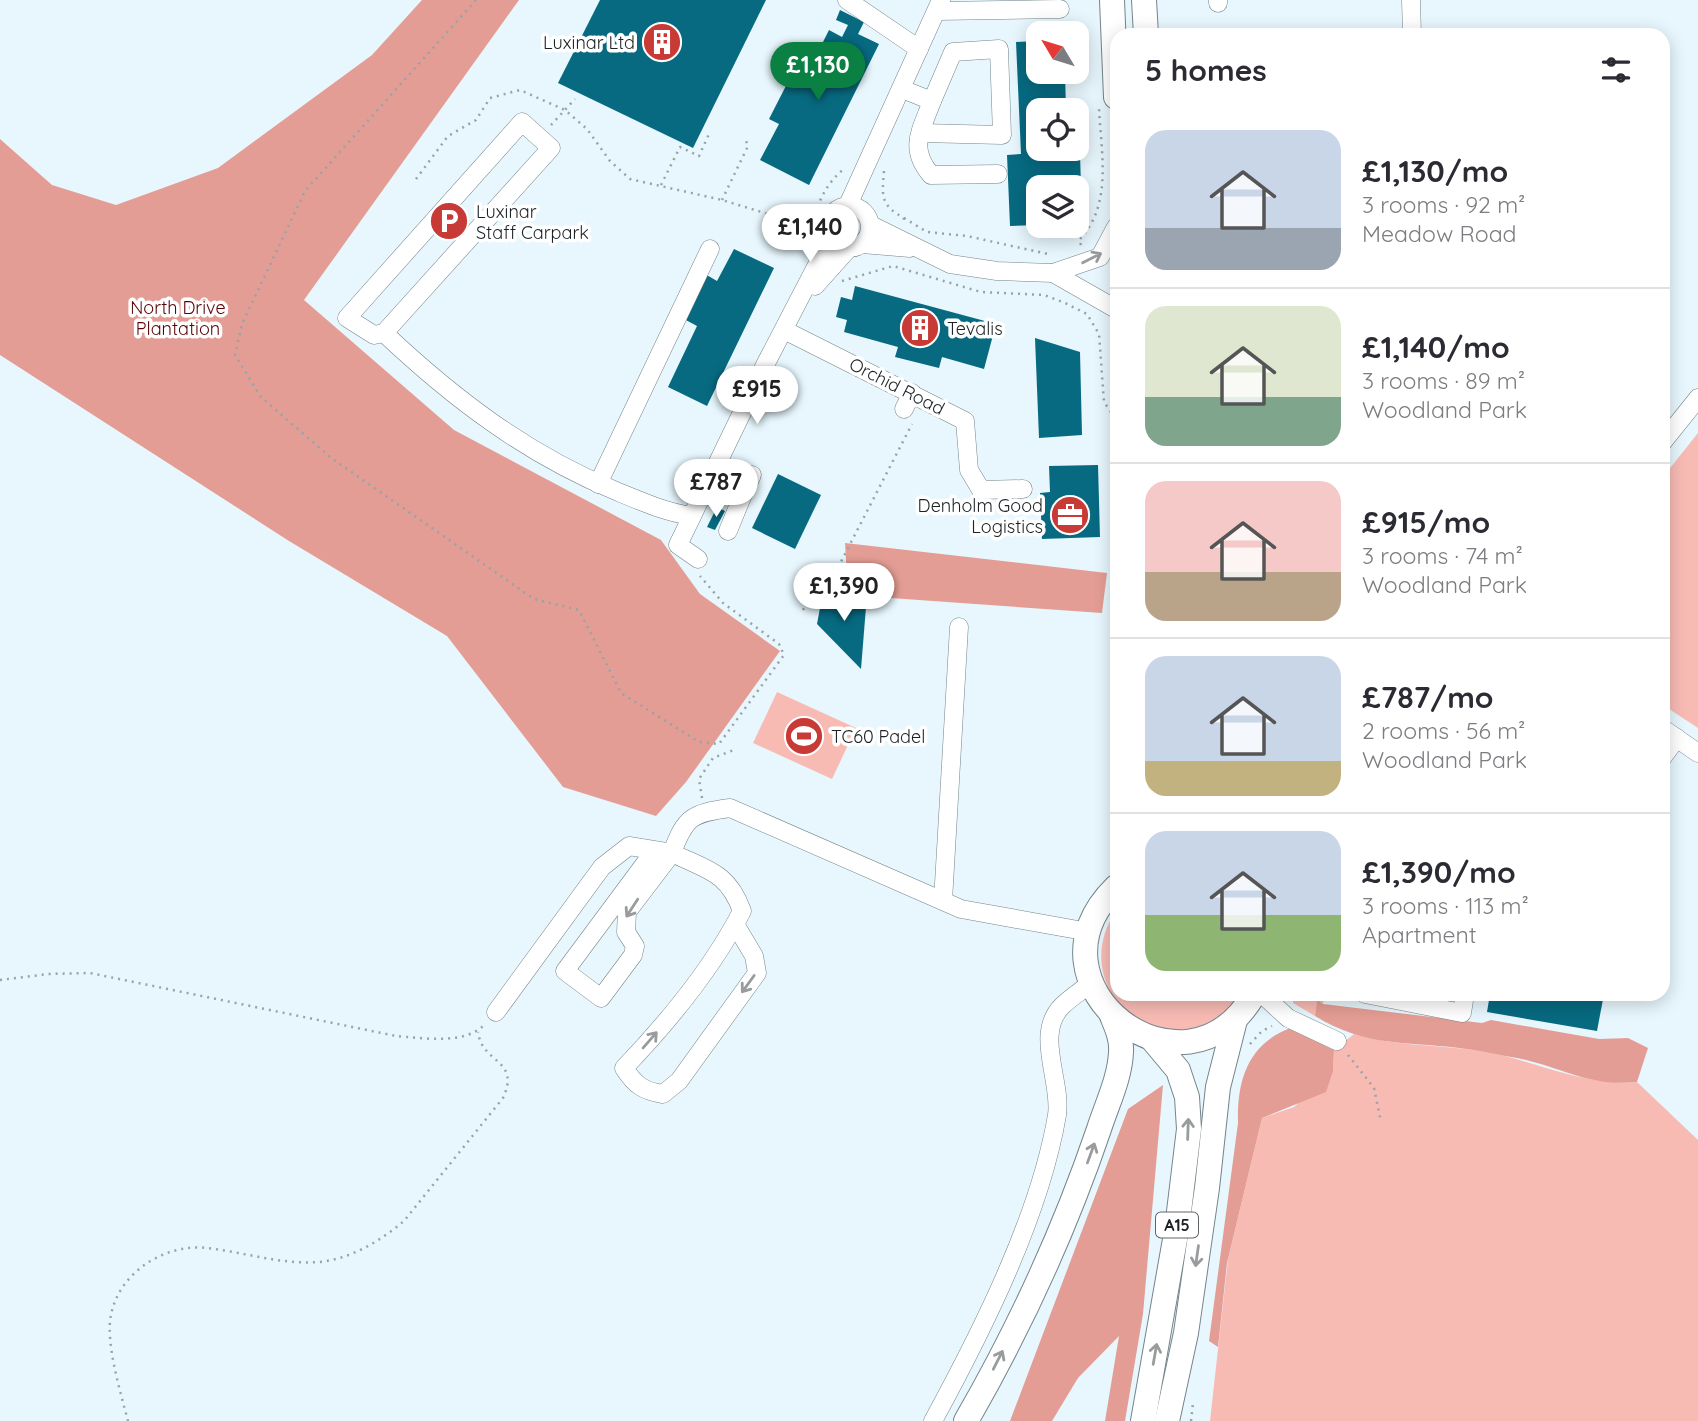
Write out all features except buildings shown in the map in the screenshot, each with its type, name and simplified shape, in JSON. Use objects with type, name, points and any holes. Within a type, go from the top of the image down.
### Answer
[{"type":"highway","points":[[1111,28],[1112,0]]},
{"type":"highway","points":[[1144,0],[1146,28]]},
{"type":"highway","points":[[1108,101],[1110,50]]},
{"type":"highway","name":"A15","points":[[1110,895],[1096,914],[1089,932],[1086,958],[1091,983],[1112,1016],[1130,1031],[1152,1040],[1174,1043],[1196,1040],[1235,1020]]},
{"type":"highway","name":"A15","points":[[1167,1421],[1186,1333],[1207,1188],[1217,1087],[1235,1020],[1249,1001]]},
{"type":"highway","points":[[966,1421],[1064,1224],[1091,1152],[1118,1071],[1122,1050],[1112,1016]]},
{"type":"highway","name":"A15","points":[[1143,1421],[1177,1228],[1189,1129],[1187,1097],[1178,1070],[1152,1040]]},
{"type":"highway","points":[[1185,1421],[1186,1333]]},
{"type":"street","points":[[847,0],[919,49]]},
{"type":"street","points":[[1410,0],[1412,28]]},
{"type":"street","points":[[854,207],[869,159],[936,13],[1060,9]]},
{"type":"street","points":[[920,133],[1002,135],[999,49],[953,52],[920,133],[917,154],[931,175],[998,174]]},
{"type":"street","points":[[902,89],[932,102]]},
{"type":"street","points":[[522,122],[540,138],[551,148],[384,333],[374,335],[347,318],[522,122]]},
{"type":"street","points":[[697,566],[678,545],[831,238],[830,218],[839,208],[854,207]]},
{"type":"street","points":[[854,207],[870,225],[895,235],[917,250],[950,264],[997,271],[1053,273],[1100,257],[1110,238]]},
{"type":"street","points":[[797,303],[856,246],[870,225]]},
{"type":"street","points":[[831,238],[856,246],[917,250]]},
{"type":"street","points":[[598,484],[710,248]]},
{"type":"street","points":[[1053,273],[1110,306]]},
{"type":"street","name":"Orchid Road","points":[[784,330],[965,421],[969,470],[981,490],[1023,489]]},
{"type":"street","points":[[384,333],[429,375],[481,417],[529,449],[598,484],[692,516]]},
{"type":"street","points":[[904,409],[918,396]]},
{"type":"street","points":[[1670,433],[1698,398]]},
{"type":"street","points":[[728,531],[752,475]]},
{"type":"street","points":[[711,477],[744,492]]},
{"type":"street","points":[[943,901],[959,627]]},
{"type":"street","points":[[1670,733],[1698,753]]},
{"type":"street","points":[[664,851],[565,971],[601,998],[632,955],[635,946],[626,932],[627,912],[681,826],[704,811],[730,808],[961,909],[1089,932]]},
{"type":"street","points":[[496,1012],[601,867],[629,846],[664,851],[722,878],[734,890],[742,911],[735,925],[698,982],[624,1068],[634,1083],[646,1091],[663,1094],[679,1081],[757,973],[754,956],[735,925]]},
{"type":"street","points":[[933,1421],[979,1337],[1043,1178],[1058,1112],[1049,1031],[1060,1008],[1091,983]]},
{"type":"street","points":[[1270,1001],[1288,1018],[1337,1041]]},
{"type":"street","points":[[1401,1001],[1462,1013],[1464,1001]]},
{"type":"path","points":[[476,0],[305,191],[242,324],[235,355],[261,397],[330,457],[534,599],[579,610],[621,693],[699,742],[719,744],[784,655],[779,644],[723,603],[697,566]]},
{"type":"path","points":[[416,179],[448,136],[476,120],[490,98],[520,90],[565,110],[587,129],[610,161],[630,179],[722,200],[811,227]]},
{"type":"path","points":[[540,138],[575,99]]},
{"type":"path","points":[[1082,248],[1079,240],[1090,228],[1100,210],[1108,101]]},
{"type":"path","points":[[661,185],[680,147],[699,156],[709,134]]},
{"type":"path","points":[[722,200],[748,146],[746,141]]},
{"type":"path","points":[[810,241],[811,227],[824,191],[836,175]]},
{"type":"path","points":[[904,218],[927,232],[967,236],[1049,255]]},
{"type":"path","points":[[1071,250],[1087,247]]},
{"type":"path","points":[[845,280],[893,266],[981,292],[1044,295],[1065,303],[1087,314],[1099,334],[1104,402],[1110,410]]},
{"type":"path","points":[[803,610],[813,590],[816,591],[823,583],[828,586],[830,583],[918,396]]},
{"type":"path","points":[[704,811],[699,779],[713,758],[734,750]]},
{"type":"path","points":[[0,980],[48,974],[90,973],[396,1037],[438,1039],[478,1032],[496,1012]]},
{"type":"path","points":[[128,1421],[110,1327],[117,1298],[132,1277],[165,1252],[187,1247],[286,1261],[322,1262],[347,1255],[388,1234],[404,1221],[503,1098],[509,1086],[506,1069],[483,1048],[478,1032]]},
{"type":"path","points":[[1337,1041],[1374,1088],[1381,1122]]},
{"type":"shaded area","points":[[1698,433],[1698,728],[1670,710],[1670,468]]},
{"type":"shaded area","name":"TC60 Padel","points":[[777,692],[856,728],[832,779],[753,743]]},
{"type":"shaded area","points":[[1110,924],[1110,989],[1102,962],[1104,937]]},
{"type":"shaded area","points":[[1118,1001],[1235,1001],[1214,1021],[1187,1029],[1162,1029],[1139,1020]]},
{"type":"shaded area","points":[[1317,1001],[1315,1016],[1293,1003]]},
{"type":"shaded area","points":[[1354,1034],[1386,1041],[1486,1052],[1598,1081],[1637,1082],[1698,1140],[1698,1421],[1210,1421],[1228,1259],[1262,1118],[1294,1107],[1333,1071],[1334,1050]]},
{"type":"green space","name":"North Drive Plantation","points":[[422,0],[519,0],[304,300],[454,430],[661,540],[700,594],[780,651],[686,782],[656,816],[563,787],[447,636],[289,541],[0,355],[0,139],[52,185],[116,205],[218,168],[372,55]]},
{"type":"green space","points":[[845,543],[1107,573],[1102,613],[848,595]]},
{"type":"green space","points":[[1318,1001],[1323,1004],[1482,1023],[1491,1020],[1599,1039],[1628,1038],[1648,1048],[1637,1082],[1604,1082],[1517,1058],[1466,1049],[1368,1038],[1333,1026],[1315,1016]]},
{"type":"green space","points":[[1290,1028],[1334,1050],[1333,1071],[1326,1092],[1262,1118],[1227,1263],[1218,1347],[1209,1341],[1243,1079],[1254,1054],[1275,1035]]},
{"type":"green space","points":[[1163,1085],[1143,1314],[1125,1421],[1105,1421],[1119,1336],[1078,1378],[1052,1421],[1010,1421],[1128,1109]]},
{"type":"place","name":"Luxinar Ltd","points":[[662,42]]},
{"type":"place","name":"Luxinar Staff Carpark","points":[[449,221]]},
{"type":"place","name":"Tevalis","points":[[920,328]]},
{"type":"place","name":"Denholm Good Logistics","points":[[1070,515]]},
{"type":"place","name":"TC60 Padel","points":[[804,736]]}]
